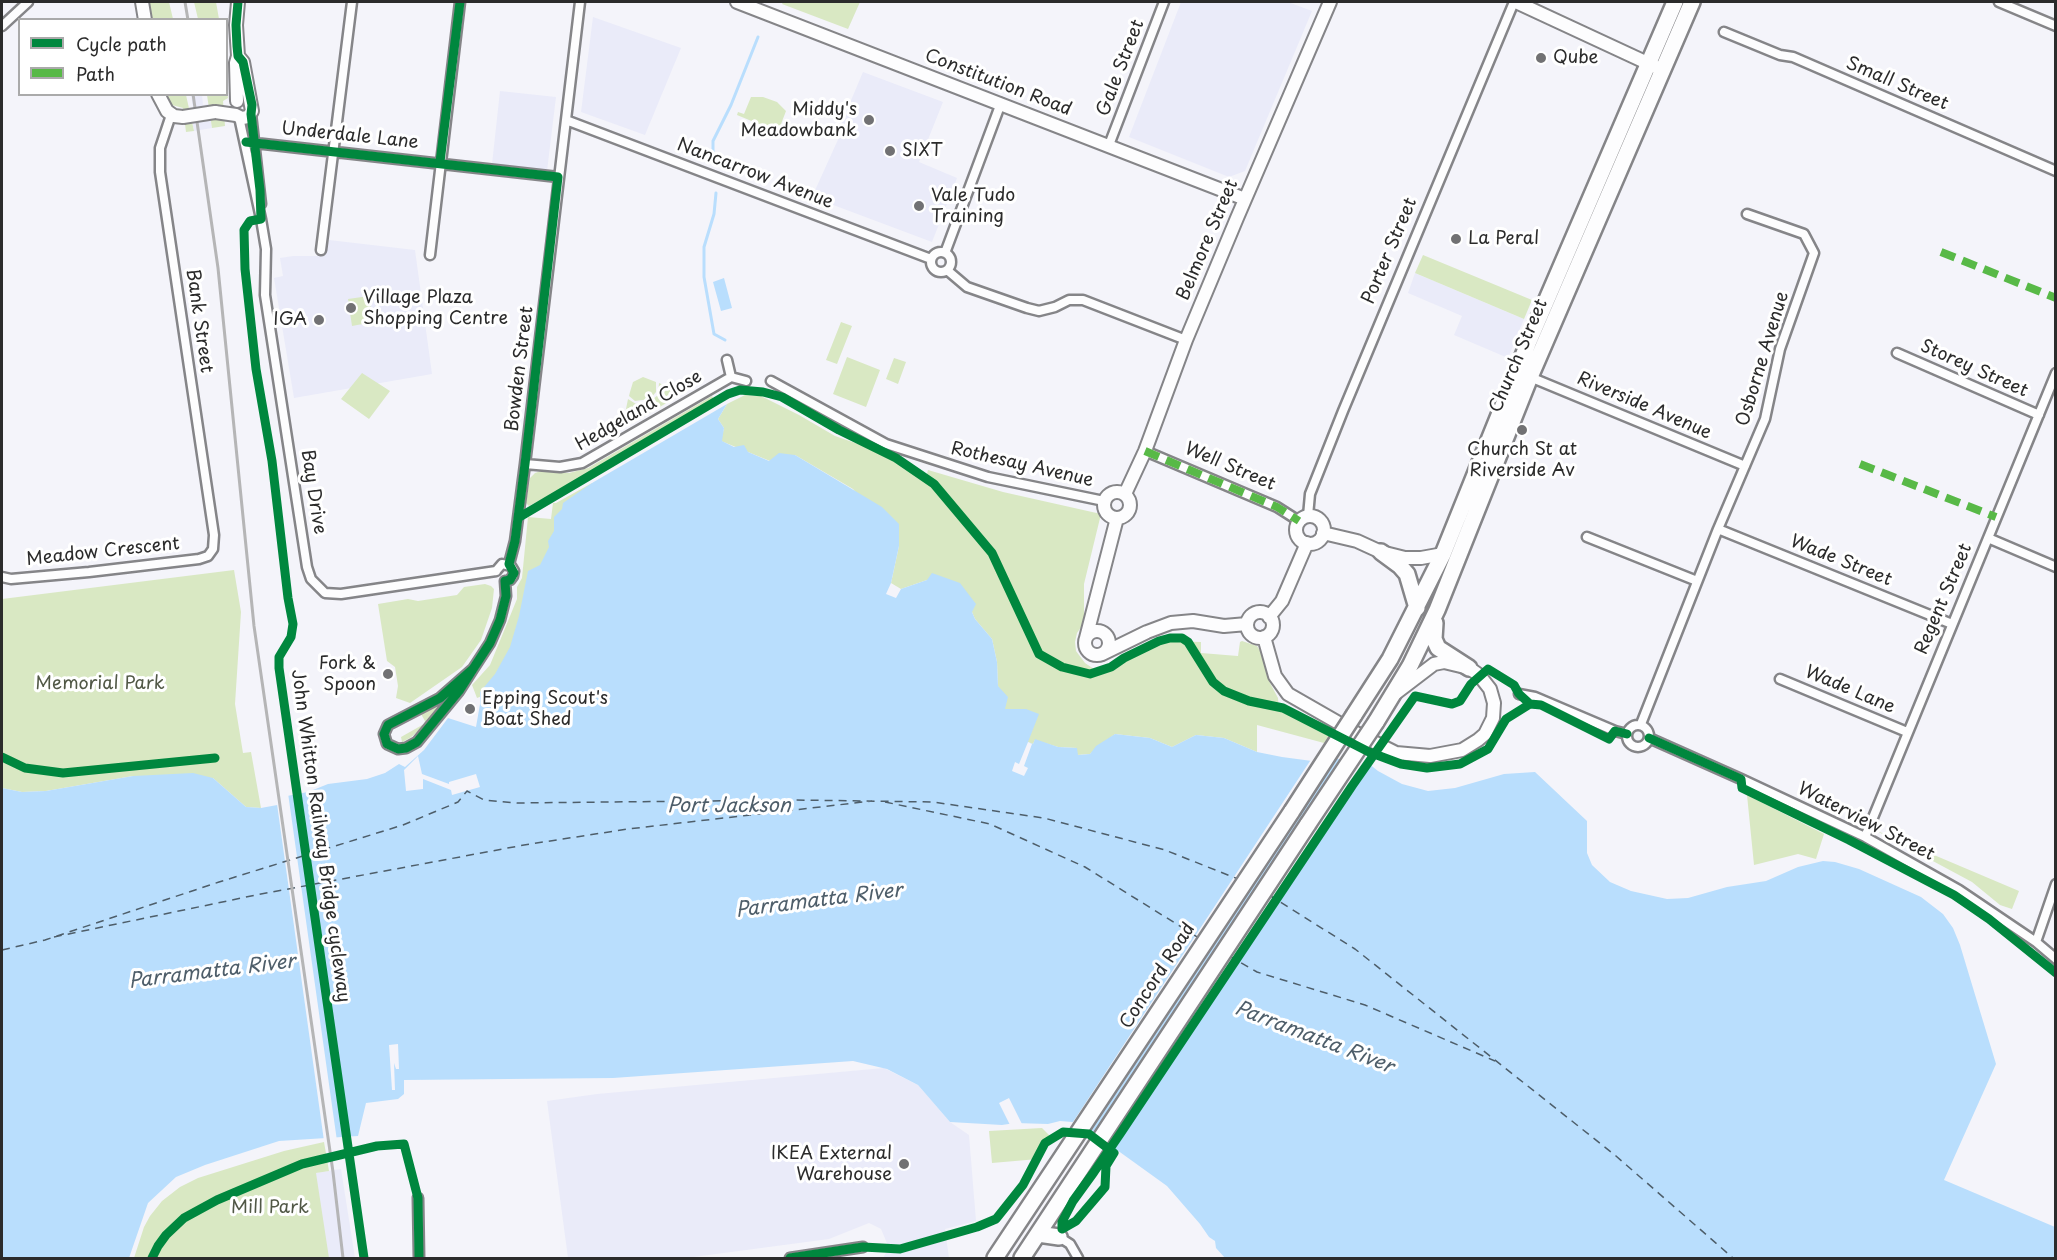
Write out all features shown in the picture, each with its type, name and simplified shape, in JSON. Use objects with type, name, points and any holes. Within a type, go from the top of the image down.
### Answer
[{"type":"highway","name":"Church Street","points":[[1354,715],[1390,659],[1443,554],[1529,341],[1675,2]]},
{"type":"highway","name":"Church Street","points":[[1038,1234],[1376,722],[1410,666],[1437,610],[1530,377],[1692,2]]},
{"type":"highway","points":[[1382,552],[1407,574],[1417,608]]},
{"type":"highway","points":[[1437,610],[1434,630],[1436,644],[1469,668]]},
{"type":"highway","name":"Concord Road","points":[[995,1258],[1354,715]]},
{"type":"highway","points":[[1022,1258],[1038,1234],[1059,1237]]},
{"type":"main road","points":[[142,2],[145,18]]},
{"type":"main road","points":[[159,96],[163,106],[177,116],[235,110],[243,62],[238,56],[236,26],[238,2]]},
{"type":"main road","name":"Constitution Road","points":[[737,2],[1245,199]]},
{"type":"main road","name":"Belmore Street","points":[[1125,494],[1145,451],[1186,340],[1330,2]]},
{"type":"main road","points":[[1515,2],[1663,70]]},
{"type":"main road","points":[[1113,492],[1125,494],[1130,501],[1129,509],[1125,516],[1117,518],[1106,512],[1104,501],[1113,492]]},
{"type":"main road","points":[[1314,517],[1320,521],[1323,534],[1317,542],[1307,543],[1300,540],[1296,528],[1303,519],[1314,517]]},
{"type":"main road","points":[[1117,518],[1086,638],[1085,646],[1090,653],[1102,654],[1155,628],[1178,622],[1193,621],[1224,626],[1247,624]]},
{"type":"main road","points":[[1323,534],[1357,541],[1382,552],[1412,559],[1443,554]]},
{"type":"main road","points":[[1269,616],[1282,601],[1307,543]]},
{"type":"main road","points":[[1095,606],[1109,645],[1102,654]]},
{"type":"main road","points":[[1254,613],[1269,616],[1273,624],[1272,631],[1259,638],[1252,636],[1247,629],[1247,624],[1254,613]]},
{"type":"main road","points":[[1086,638],[1091,632],[1105,633],[1115,638],[1134,638]]},
{"type":"main road","points":[[1264,637],[1275,676],[1288,694],[1387,749],[1406,755],[1430,756],[1451,753],[1470,745],[1485,734],[1493,718],[1494,703],[1486,682],[1469,668],[1449,662],[1434,664],[1393,695]]},
{"type":"street","points":[[2,26],[28,2]]},
{"type":"street","points":[[321,250],[352,2]]},
{"type":"street","points":[[430,255],[460,2]]},
{"type":"street","name":"Bowden Street","points":[[509,564],[525,464],[580,2]]},
{"type":"street","name":"Gale Street","points":[[1109,145],[1164,2]]},
{"type":"street","name":"Porter Street","points":[[1303,519],[1310,494],[1343,411],[1515,2]]},
{"type":"street","points":[[1999,2],[2055,26]]},
{"type":"street","name":"Small Street","points":[[1724,32],[1780,55],[1793,57],[2055,171]]},
{"type":"street","points":[[945,253],[1001,103]]},
{"type":"street","name":"Bay Drive","points":[[235,110],[250,143],[254,191],[266,249],[265,295],[307,567],[314,583],[325,593],[341,594],[496,571]]},
{"type":"street","name":"Bank Street","points":[[177,116],[160,148],[160,172],[214,534],[214,545],[208,556]]},
{"type":"street","name":"Nancarrow Avenue","points":[[566,120],[932,259]]},
{"type":"street","name":"Underdale Lane","points":[[250,143],[441,162],[558,177]]},
{"type":"street","name":"Osborne Avenue","points":[[1641,724],[1718,529],[1765,419],[1780,349],[1814,253],[1804,234],[1747,214]]},
{"type":"street","points":[[945,253],[937,253],[932,259],[931,263],[935,270],[946,270],[967,287],[1039,310],[1055,307],[1069,300],[1083,300],[1186,340]]},
{"type":"street","points":[[945,253],[950,261],[946,270]]},
{"type":"street","name":"Storey Street","points":[[1897,352],[2038,415]]},
{"type":"street","name":"Hedgeland Close","points":[[728,360],[731,377]]},
{"type":"street","name":"Regent Street","points":[[1865,837],[2055,373]]},
{"type":"street","name":"Hedgeland Close","points":[[525,464],[560,467],[582,463],[731,377],[746,381]]},
{"type":"street","name":"Riverside Avenue","points":[[1530,377],[1745,466]]},
{"type":"street","name":"Rothesay Avenue","points":[[771,381],[886,444],[988,477],[1104,501]]},
{"type":"street","name":"Well Street","points":[[1145,451],[1303,519]]},
{"type":"street","name":"Wade Street","points":[[1718,529],[1952,624]]},
{"type":"street","points":[[1587,537],[1697,581]]},
{"type":"street","points":[[1988,538],[2055,567]]},
{"type":"street","name":"Meadow Crescent","points":[[2,577],[11,579],[89,572],[208,556]]},
{"type":"street","points":[[509,564],[514,573],[510,580],[505,581],[498,579],[496,571],[500,565],[509,564]]},
{"type":"street","points":[[473,669],[440,698],[391,723],[384,731],[385,741],[394,749],[406,748],[417,742],[452,700],[473,669],[490,643],[500,620],[506,596],[505,581]]},
{"type":"street","name":"Wade Lane","points":[[1780,679],[1907,732]]},
{"type":"street","points":[[1519,694],[1534,697],[1627,734]]},
{"type":"street","points":[[1641,724],[1648,731],[1649,738],[1644,747],[1637,748],[1629,741],[1627,734],[1632,725],[1641,724]]},
{"type":"street","name":"Waterview Street","points":[[1649,738],[1741,778],[1865,837],[1959,890],[2036,942],[2055,959]]},
{"type":"street","points":[[2036,942],[2055,884]]},
{"type":"street","points":[[418,1198],[419,1258]]},
{"type":"street","points":[[1059,1237],[1070,1244],[1078,1258]]},
{"type":"street","points":[[790,1258],[863,1247]]},
{"type":"shaded area","points":[[1181,2],[1288,2],[1312,11],[1245,171],[1229,177],[1129,137]]},
{"type":"shaded area","points":[[593,17],[681,48],[645,135],[581,112]]},
{"type":"shaded area","points":[[863,72],[943,102],[919,162],[957,178],[932,242],[812,197],[841,133],[838,131]]},
{"type":"shaded area","points":[[500,91],[556,97],[547,171],[492,164]]},
{"type":"shaded area","points":[[191,96],[202,96],[203,105],[209,104],[212,128],[194,131],[189,109],[193,108]]},
{"type":"shaded area","name":"Village Plaza Shopping Centre","points":[[329,240],[415,250],[432,374],[294,398],[274,278],[283,276],[280,258],[324,256]]},
{"type":"shaded area","points":[[1415,273],[1524,319],[1508,358],[1454,335],[1462,316],[1408,293]]},
{"type":"shaded area","points":[[884,1068],[918,1085],[950,1122],[969,1135],[976,1221],[945,1229],[949,1258],[883,1258],[889,1248],[881,1229],[869,1223],[829,1239],[686,1258],[568,1258],[547,1101],[597,1094]]},
{"type":"shaded area","points":[[341,1169],[355,1258],[327,1258],[315,1173]]},
{"type":"green space","points":[[148,2],[169,2],[173,18],[151,18]]},
{"type":"green space","points":[[194,2],[216,2],[219,18],[198,18]]},
{"type":"green space","points":[[783,2],[860,2],[848,29],[782,4]]},
{"type":"green space","points":[[166,96],[186,96],[194,131],[186,132],[183,108],[172,105]]},
{"type":"green space","points":[[207,96],[228,96],[223,101],[225,126],[212,128]]},
{"type":"green space","points":[[751,97],[763,97],[777,102],[786,111],[778,132],[737,115],[738,112],[744,114]]},
{"type":"green space","points":[[1423,255],[1532,300],[1524,319],[1415,273]]},
{"type":"green space","points":[[369,296],[373,322],[352,326],[348,299]]},
{"type":"green space","points":[[841,322],[852,326],[837,364],[826,360]]},
{"type":"green space","points":[[847,357],[880,370],[866,407],[833,394]]},
{"type":"green space","points":[[894,358],[906,362],[898,384],[886,379]]},
{"type":"green space","points":[[362,373],[390,391],[369,419],[341,399]]},
{"type":"green space","points":[[643,377],[656,382],[656,392],[650,399],[635,401],[629,396],[633,382]]},
{"type":"green space","points":[[659,383],[680,392],[680,395],[624,426],[628,399],[636,404],[647,404],[658,395]]},
{"type":"green space","points":[[745,395],[761,396],[835,436],[864,446],[906,467],[925,481],[928,470],[1003,492],[1101,514],[1084,584],[1084,623],[1077,633],[1075,642],[1076,651],[1085,663],[1094,669],[1121,663],[1168,641],[1201,642],[1201,653],[1238,656],[1242,641],[1257,646],[1261,652],[1270,683],[1278,698],[1279,710],[1330,734],[1324,743],[1257,725],[1257,752],[1224,738],[1196,735],[1172,747],[1150,738],[1115,734],[1090,754],[1077,755],[1077,748],[1058,747],[1035,740],[1033,744],[1028,742],[1026,709],[1005,709],[998,686],[997,662],[992,639],[972,612],[927,580],[901,589],[891,583],[899,546],[853,489],[795,455],[770,461],[721,441],[724,428],[718,419],[727,404]]},
{"type":"green space","points":[[712,396],[714,399],[550,495],[529,506],[526,503],[530,478],[535,473],[541,471],[569,473],[588,468]]},
{"type":"green space","points":[[592,483],[492,692],[477,698],[472,685],[490,665],[517,599],[517,587],[522,578],[528,517],[551,519],[553,503]]},
{"type":"green space","name":"Memorial Park","points":[[234,570],[241,612],[235,704],[243,753],[251,752],[261,808],[246,807],[213,778],[133,776],[46,791],[22,792],[2,788],[2,599]]},
{"type":"green space","points":[[485,584],[494,589],[492,608],[481,640],[462,667],[410,703],[396,698],[398,686],[395,667],[387,661],[378,604],[457,595],[464,587]]},
{"type":"green space","points":[[437,705],[439,709],[425,725],[402,742],[401,737],[424,724],[425,721],[421,714]]},
{"type":"green space","points":[[1747,795],[1824,834],[1816,859],[1798,854],[1754,865]]},
{"type":"green space","points":[[1875,830],[2019,891],[2012,909],[2000,905],[1972,882]]},
{"type":"green space","points":[[1042,1128],[1050,1136],[1038,1159],[992,1163],[989,1131]]},
{"type":"green space","name":"Mill Park","points":[[324,1142],[329,1171],[316,1173],[329,1258],[134,1258],[150,1216],[162,1201],[180,1187],[198,1178],[284,1151]]},
{"type":"water","points":[[724,278],[732,308],[721,311],[713,282]]},
{"type":"water","name":"Port Jackson","points":[[727,404],[718,419],[724,428],[722,441],[734,447],[744,445],[748,452],[769,461],[779,453],[795,455],[882,507],[899,524],[899,546],[891,583],[886,594],[896,598],[901,589],[927,580],[932,573],[960,583],[976,604],[972,612],[975,619],[992,639],[997,662],[998,686],[1008,697],[1005,709],[1026,709],[1039,714],[1028,742],[1033,744],[1035,739],[1058,747],[1077,748],[1078,755],[1090,754],[1096,746],[1115,734],[1150,738],[1172,747],[1196,735],[1224,738],[1257,752],[1282,757],[1312,761],[1350,758],[1368,763],[1402,784],[1428,791],[1455,788],[1504,774],[1535,772],[1587,821],[1587,853],[1592,865],[1610,882],[1631,891],[1667,899],[1688,898],[1727,887],[1766,881],[1798,867],[1823,861],[1859,869],[1921,897],[1943,914],[1953,928],[1996,1064],[1944,1180],[2055,1227],[2055,1258],[1225,1258],[1216,1248],[1215,1241],[1209,1237],[1167,1186],[1092,1132],[1072,1122],[1060,1121],[1048,1124],[1002,1125],[950,1122],[918,1085],[887,1069],[853,1061],[613,1078],[404,1080],[404,1094],[398,1099],[366,1103],[358,1136],[279,1141],[176,1177],[148,1203],[129,1258],[2,1258],[2,788],[22,792],[46,791],[133,776],[193,773],[213,778],[246,807],[261,808],[288,803],[287,796],[308,792],[328,784],[367,779],[385,773],[399,764],[405,767],[424,750],[448,718],[476,727],[480,692],[495,674],[510,647],[528,571],[540,565],[554,531],[554,517],[562,509],[563,503],[592,483]]},
{"type":"pier","points":[[1028,742],[1032,744],[1024,766],[1028,768],[1024,776],[1012,771],[1015,762],[1019,764]]},
{"type":"pier","points":[[1344,755],[1351,755],[1372,763],[1112,1151],[1092,1135]]},
{"type":"pier","points":[[418,756],[422,774],[449,784],[449,782],[476,774],[480,787],[452,795],[451,790],[423,779],[423,789],[406,791],[404,770]]},
{"type":"pier","points":[[1336,756],[1087,1133],[1071,1125],[1312,758]]},
{"type":"pier","points":[[300,791],[350,1140],[344,1140],[294,792]]},
{"type":"pier","points":[[288,793],[337,1141],[324,1141],[277,804],[263,805],[285,801],[285,795]]},
{"type":"pier","points":[[398,1044],[399,1069],[396,1069],[394,1063],[395,1090],[392,1090],[389,1045]]},
{"type":"pier","points":[[1009,1098],[1023,1126],[1011,1127],[999,1103]]},
{"type":"waterway","points":[[713,157],[713,141],[731,105],[758,37]]},
{"type":"waterway","points":[[716,193],[714,214],[704,247],[704,277],[714,334],[725,340]]},
{"type":"ferry route","points":[[2,950],[45,940],[219,882],[403,825],[458,802],[467,791],[484,800],[517,803],[796,800],[933,802],[1044,818],[1165,850],[1238,879]]},
{"type":"ferry route","points":[[54,937],[256,895],[524,845],[628,829],[872,801]]},
{"type":"ferry route","points":[[885,802],[990,824],[1085,867],[1199,938]]},
{"type":"ferry route","points":[[1269,895],[1355,949],[1616,1156],[1733,1258]]},
{"type":"ferry route","points":[[1229,956],[1257,972],[1365,1005],[1495,1061]]},
{"type":"railway","points":[[185,2],[188,18]]},
{"type":"railway","points":[[193,96],[218,268],[254,626],[333,1172],[343,1258]]},
{"type":"marked path","points":[[1941,252],[2056,298]]},
{"type":"marked path","points":[[1145,451],[1277,507],[1299,521]]},
{"type":"marked path","points":[[1860,464],[1996,517]]},
{"type":"cycle path","points":[[238,2],[236,25],[238,56],[243,62],[252,105],[261,219]]},
{"type":"cycle path","points":[[440,162],[460,2]]},
{"type":"cycle path","points":[[246,142],[558,177],[525,464],[515,541],[509,564],[514,573],[510,580],[505,581],[506,596],[500,620],[490,643],[473,669],[440,698],[388,725],[384,734],[387,744],[398,749],[406,748],[417,742],[459,691],[473,669]]},
{"type":"cycle path","name":"John Whitton Railway Bridge cycleway","points":[[261,219],[250,221],[244,230],[245,269],[256,369],[272,461],[293,624],[291,637],[279,657],[279,668],[364,1258]]},
{"type":"cycle path","points":[[518,518],[728,394],[740,390],[763,392],[782,397],[839,430],[896,458],[934,484],[992,553],[1039,654],[1062,667],[1090,674],[1111,667],[1159,641],[1182,638],[1188,642],[1213,682],[1224,691],[1249,701],[1283,708],[1369,752],[1401,764],[1427,768],[1460,764],[1488,749],[1506,719],[1530,704],[1541,705],[1609,739],[1615,731],[1627,734]]},
{"type":"cycle path","points":[[790,1258],[863,1247],[900,1249],[977,1227],[996,1219],[1023,1185],[1045,1143],[1063,1132],[1089,1134],[1114,1153],[1106,1166],[1105,1187],[1076,1221],[1062,1229],[1062,1222],[1073,1201],[1094,1172],[1120,1134],[1352,786],[1415,696],[1452,704],[1460,701],[1471,684],[1488,669],[1514,685],[1519,694],[1530,704]]},
{"type":"cycle path","points":[[1649,738],[1741,779],[1742,788],[1954,895],[1989,919],[2056,973]]},
{"type":"cycle path","points":[[2,757],[25,768],[63,773],[215,758]]},
{"type":"cycle path","points":[[152,1258],[166,1235],[184,1218],[217,1200],[302,1164],[377,1146],[404,1144],[418,1198],[419,1258]]},
{"type":"place","name":"Qube","points":[[1541,58]]},
{"type":"place","name":"Middy's Meadowbank","points":[[869,120]]},
{"type":"place","name":"SIXT","points":[[890,151]]},
{"type":"place","name":"Vale Tudo Training","points":[[919,206]]},
{"type":"place","name":"La Peral","points":[[1456,239]]},
{"type":"place","name":"Village Plaza Shopping Centre","points":[[351,308]]},
{"type":"place","name":"IGA","points":[[319,320]]},
{"type":"place","name":"Church St at Riverside Av","points":[[1522,430]]},
{"type":"place","name":"Fork & Spoon","points":[[388,674]]},
{"type":"place","name":"Epping Scout's Boat Shed","points":[[470,709]]},
{"type":"place","name":"IKEA External Warehouse","points":[[904,1164]]},
{"type":"water label","name":"Parramatta River","points":[[819,901]]},
{"type":"water label","name":"Parramatta River","points":[[212,972]]},
{"type":"water label","name":"Parramatta River","points":[[1314,1038]]}]
